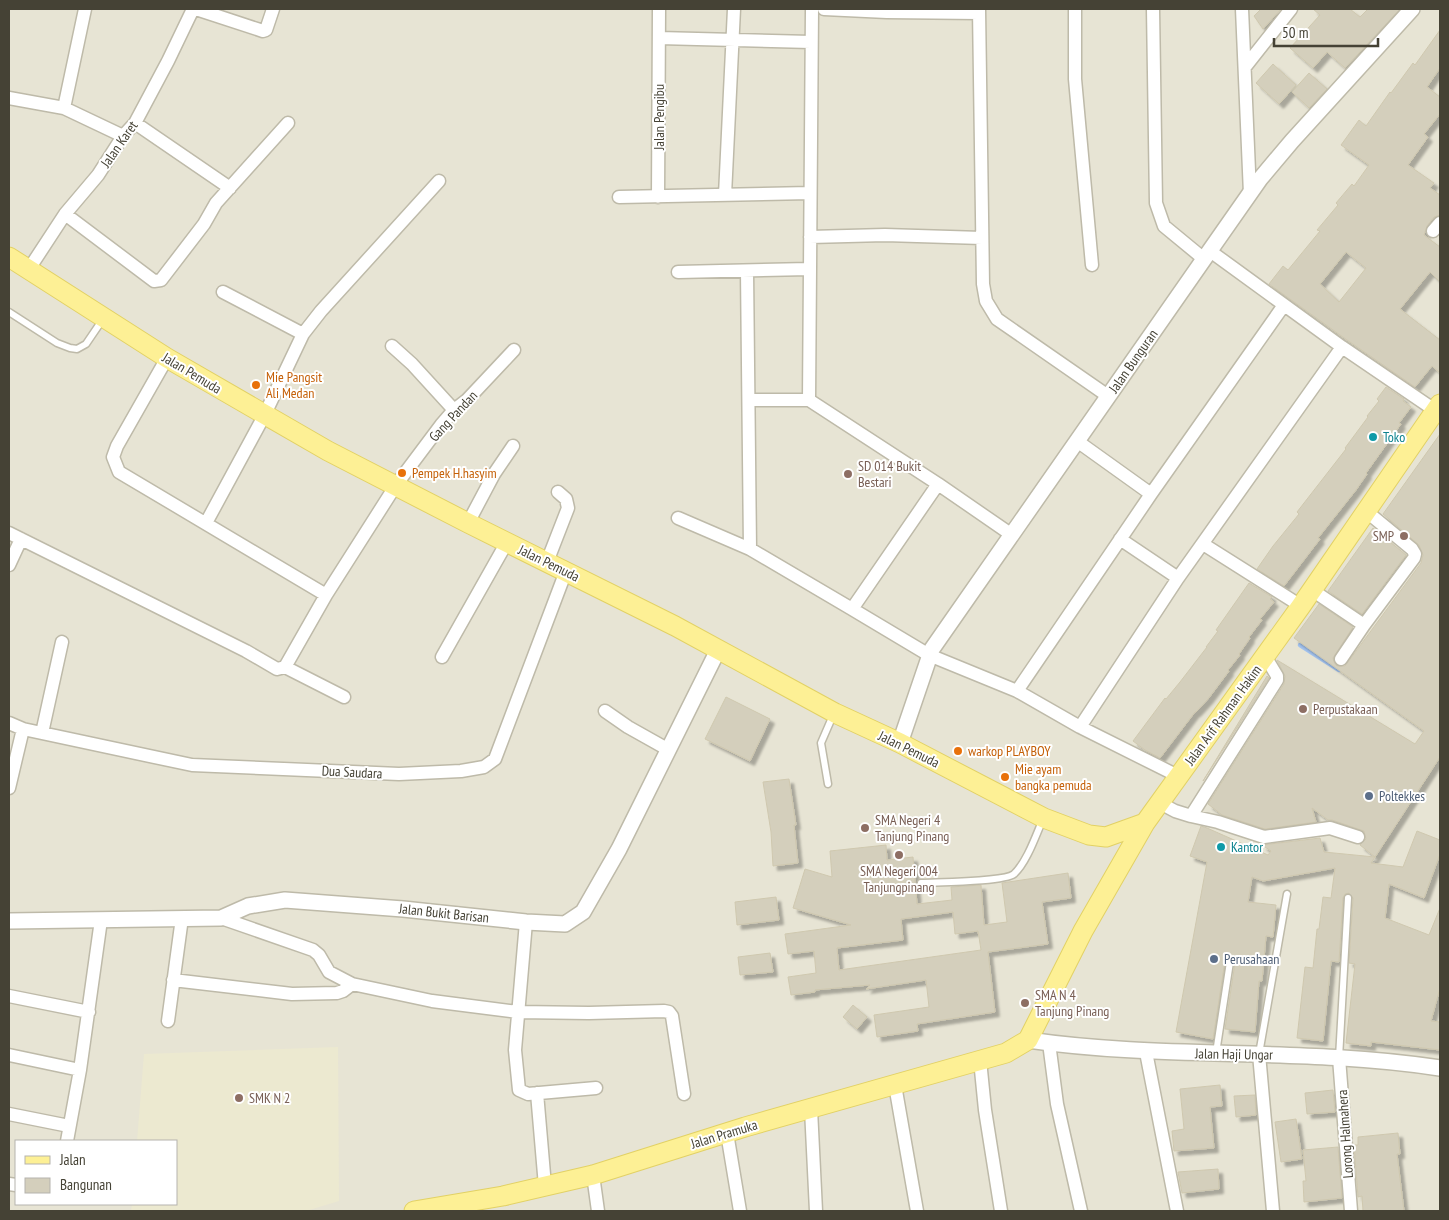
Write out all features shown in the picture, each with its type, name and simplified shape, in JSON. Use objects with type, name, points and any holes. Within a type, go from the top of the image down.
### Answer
[{"type":"main road","name":"Jalan Pemuda","points":[[9,256],[167,358],[264,416],[328,451],[675,626],[834,713],[900,744],[1044,818],[1089,835],[1106,837]]},
{"type":"main road","name":"Jalan Arif Rahman Hakim","points":[[1028,1040],[1083,931],[1145,823],[1439,410]]},
{"type":"main road","points":[[1125,860],[1115,845],[1106,837],[1145,823]]},
{"type":"main road","name":"Jalan Pramuka","points":[[414,1211],[503,1196],[593,1175],[727,1133],[1006,1053],[1028,1040]]},
{"type":"street","points":[[64,108],[85,9]]},
{"type":"street","points":[[195,9],[263,32],[266,30],[273,9]]},
{"type":"street","name":"Jalan Karet","points":[[29,269],[65,214],[98,175],[123,136],[135,123],[195,9]]},
{"type":"street","name":"Jalan Pengibu","points":[[658,197],[659,9]]},
{"type":"street","points":[[725,195],[734,9]]},
{"type":"street","points":[[809,400],[812,9]]},
{"type":"street","points":[[824,9],[887,12],[979,11],[983,284],[986,300],[997,319],[1108,396]]},
{"type":"street","points":[[1074,9],[1075,79],[1092,265]]},
{"type":"street","points":[[1153,9],[1156,203],[1164,226],[1284,304],[1342,347],[1439,410]]},
{"type":"street","points":[[1242,9],[1250,194]]},
{"type":"street","points":[[1245,67],[1291,9]]},
{"type":"street","name":"Jalan Bunguran","points":[[900,744],[929,655],[1108,396],[1250,194],[1292,141],[1412,9]]},
{"type":"street","points":[[659,38],[811,42]]},
{"type":"street","points":[[9,98],[64,108],[123,136]]},
{"type":"street","points":[[135,123],[230,188]]},
{"type":"street","points":[[65,214],[154,281],[161,280],[204,224],[216,203],[288,123]]},
{"type":"street","points":[[206,523],[264,416],[304,334],[321,311],[438,181]]},
{"type":"street","points":[[619,197],[810,193]]},
{"type":"street","points":[[810,236],[885,235],[982,238]]},
{"type":"street","points":[[678,272],[809,269]]},
{"type":"street","points":[[747,271],[750,549]]},
{"type":"street","points":[[223,292],[304,334]]},
{"type":"street","points":[[1017,692],[1150,494],[1284,304]]},
{"type":"street","points":[[392,346],[412,364],[454,410]]},
{"type":"street","points":[[1080,728],[1178,578],[1342,347]]},
{"type":"street","name":"Gang Pandan","points":[[285,667],[326,595],[396,485],[454,410],[468,400],[514,350]]},
{"type":"street","points":[[167,358],[117,446],[113,457],[118,472],[326,595]]},
{"type":"street","points":[[749,400],[809,400],[1012,535]]},
{"type":"street","points":[[1077,441],[1150,494]]},
{"type":"street","points":[[468,523],[494,474],[513,446]]},
{"type":"street","points":[[852,609],[938,484]]},
{"type":"street","points":[[547,562],[568,508],[566,499],[558,492]]},
{"type":"street","points":[[1341,659],[1414,558],[1412,549],[1366,511]]},
{"type":"street","points":[[678,518],[750,549],[929,655],[1017,692],[1080,728],[1178,776]]},
{"type":"street","points":[[9,533],[246,651],[276,669],[285,667],[344,698]]},
{"type":"street","points":[[9,565],[21,539]]},
{"type":"street","points":[[1120,539],[1178,578]]},
{"type":"street","points":[[442,657],[507,542]]},
{"type":"street","points":[[1203,544],[1301,606]]},
{"type":"street","name":"Dua Saudara","points":[[9,724],[23,729],[192,765],[399,774],[461,771],[484,767],[495,759],[566,571]]},
{"type":"street","points":[[1312,590],[1364,625]]},
{"type":"street","points":[[42,733],[62,642]]},
{"type":"street","name":"Jalan Bukit Barisan","points":[[9,921],[221,918],[248,906],[285,900],[565,924],[583,912],[619,849],[718,650]]},
{"type":"street","points":[[1191,816],[1277,680],[1277,676],[1265,656]]},
{"type":"street","points":[[605,710],[628,727],[669,750]]},
{"type":"street","points":[[9,788],[23,729]]},
{"type":"street","points":[[1160,803],[1175,811],[1264,837],[1330,828],[1358,837]]},
{"type":"street","points":[[168,1021],[182,918]]},
{"type":"street","points":[[221,918],[313,950],[319,955],[329,972],[352,984],[432,1001],[518,1012],[669,1012],[672,1016],[684,1094]]},
{"type":"street","points":[[66,1140],[80,1070],[101,920]]},
{"type":"street","points":[[526,922],[515,1050],[519,1090],[528,1094],[596,1088]]},
{"type":"street","points":[[173,980],[292,994],[337,993],[352,984]]},
{"type":"street","points":[[9,996],[89,1012]]},
{"type":"street","name":"Jalan Haji Ungar","points":[[1028,1040],[1146,1052],[1259,1054],[1339,1058],[1440,1068]]},
{"type":"street","points":[[1049,1043],[1057,1104],[1081,1211]]},
{"type":"street","points":[[1146,1052],[1177,1211]]},
{"type":"street","points":[[1259,1054],[1273,1211]]},
{"type":"street","points":[[9,1055],[80,1070]]},
{"type":"street","name":"Lorong Halmahera","points":[[1339,1058],[1351,1211]]},
{"type":"street","points":[[980,1060],[985,1110],[1001,1211]]},
{"type":"street","points":[[895,1085],[917,1211]]},
{"type":"street","points":[[538,1093],[545,1186]]},
{"type":"street","points":[[811,1109],[816,1211]]},
{"type":"street","points":[[9,1114],[69,1126]]},
{"type":"street","points":[[727,1133],[740,1211]]},
{"type":"street","points":[[593,1175],[598,1211]]},
{"type":"lane","points":[[9,312],[57,343],[77,349],[86,344],[103,318]]},
{"type":"lane","points":[[828,784],[821,743],[834,713]]},
{"type":"lane","points":[[921,883],[996,879],[1012,876],[1021,866],[1044,818]]},
{"type":"lane","points":[[1259,1054],[1287,894]]},
{"type":"lane","points":[[1339,1058],[1348,898]]},
{"type":"lane","points":[[1216,1054],[1230,962]]},
{"type":"shaded area","points":[[9,9],[1440,9],[1440,1211],[9,1211]]},
{"type":"shaded area","name":"SMK N 2","points":[[338,1047],[339,1201],[306,1211],[131,1211],[132,1205],[178,1205],[178,1140],[137,1140],[144,1054]]},
{"type":"building","points":[[1261,9],[1281,9],[1263,29],[1254,16]]},
{"type":"building","points":[[1313,9],[1350,9],[1360,17],[1368,9],[1400,9],[1345,68],[1327,52],[1313,68],[1290,48],[1320,15]]},
{"type":"building","points":[[1440,30],[1440,68],[1427,87],[1440,97],[1440,114],[1424,134],[1428,137],[1408,165],[1434,183],[1430,188],[1440,195],[1440,215],[1434,217],[1427,226],[1424,235],[1440,247],[1440,282],[1430,272],[1400,309],[1440,340],[1440,373],[1432,366],[1415,387],[1269,284],[1283,266],[1288,270],[1320,231],[1317,230],[1338,205],[1336,203],[1352,184],[1354,186],[1369,165],[1341,145],[1359,120],[1366,126],[1413,63],[1415,65]],"holes":[[[1346,252],[1366,268],[1339,302],[1320,284]]]},
{"type":"building","points":[[1273,64],[1296,85],[1279,104],[1256,83]]},
{"type":"building","points":[[1309,73],[1327,89],[1309,108],[1292,92]]},
{"type":"building","points":[[1386,387],[1404,399],[1403,401],[1411,407],[1356,490],[1318,538],[1320,539],[1284,586],[1257,569],[1299,514],[1297,512],[1346,449],[1379,401],[1377,399]]},
{"type":"building","points":[[1440,434],[1440,757],[1375,857],[1360,845],[1366,839],[1364,831],[1328,820],[1312,808],[1316,822],[1265,829],[1222,815],[1208,804],[1284,684],[1285,676],[1277,660],[1415,744],[1424,731],[1294,638],[1319,604],[1353,627],[1333,658],[1337,666],[1345,666],[1421,563],[1423,555],[1419,545],[1383,514]]},
{"type":"building","points":[[1373,528],[1406,555],[1362,614],[1328,591]]},
{"type":"building","points":[[1249,583],[1272,597],[1270,599],[1274,602],[1260,619],[1262,620],[1249,637],[1229,671],[1160,758],[1145,750],[1133,741],[1207,647],[1218,631],[1216,630]]},
{"type":"building","points":[[1267,676],[1269,678],[1203,781]]},
{"type":"building","points":[[726,697],[770,719],[750,761],[705,739]]},
{"type":"building","points":[[789,779],[796,825],[794,825],[798,863],[773,866],[771,832],[763,782]]},
{"type":"building","points":[[1201,826],[1268,855],[1271,851],[1262,845],[1320,838],[1324,852],[1375,857],[1371,863],[1403,867],[1417,831],[1440,840],[1440,854],[1424,898],[1389,884],[1385,918],[1429,935],[1440,908],[1440,988],[1431,1021],[1440,1022],[1440,1050],[1371,1042],[1371,1046],[1346,1043],[1355,964],[1349,963],[1353,898],[1349,893],[1345,894],[1343,898],[1339,962],[1331,961],[1323,1041],[1297,1038],[1305,967],[1313,968],[1323,897],[1331,898],[1335,868],[1263,881],[1252,877],[1248,902],[1276,905],[1273,937],[1266,936],[1262,981],[1259,981],[1255,1032],[1225,1029],[1235,963],[1233,958],[1230,957],[1225,961],[1213,1039],[1176,1032],[1207,862],[1190,856]]},
{"type":"building","points":[[886,845],[887,860],[913,857],[917,904],[952,900],[951,887],[981,885],[984,925],[1007,922],[1002,883],[1068,873],[1071,898],[1042,902],[1048,944],[988,952],[995,1012],[917,1024],[918,1031],[877,1037],[874,1015],[929,1007],[926,980],[866,989],[870,985],[815,990],[815,992],[791,995],[788,977],[816,973],[814,951],[788,954],[785,934],[851,925],[793,908],[805,869],[832,877],[830,851]],"holes":[[[953,912],[955,934],[978,931],[981,950],[839,970],[837,948],[903,940],[901,919]]]},
{"type":"building","points":[[776,897],[779,920],[737,925],[735,902]]},
{"type":"building","points":[[770,953],[773,972],[740,975],[738,957]]},
{"type":"building","points":[[853,1005],[867,1017],[857,1029],[843,1017]]},
{"type":"building","points":[[1220,1085],[1222,1106],[1210,1107],[1214,1148],[1174,1151],[1172,1131],[1184,1129],[1180,1089]]},
{"type":"building","points":[[1333,1090],[1335,1112],[1307,1114],[1305,1093]]},
{"type":"building","points":[[1255,1095],[1256,1115],[1236,1117],[1234,1096]]},
{"type":"building","points":[[1296,1119],[1302,1159],[1281,1162],[1275,1122]]},
{"type":"building","points":[[1398,1133],[1400,1154],[1397,1154],[1404,1211],[1363,1211],[1362,1196],[1358,1197],[1354,1145],[1358,1145],[1358,1137]]},
{"type":"building","points":[[1338,1147],[1342,1198],[1304,1202],[1303,1181],[1306,1181],[1303,1150]]},
{"type":"building","points":[[1218,1169],[1219,1189],[1182,1193],[1178,1172]]},
{"type":"waterway","points":[[1300,645],[1339,670]]},
{"type":"place","name":"Mie Pangsit Ali Medan","points":[[256,385]]},
{"type":"place","name":"Toko","points":[[1373,437]]},
{"type":"place","name":"Pempek H.hasyim","points":[[402,473]]},
{"type":"place","name":"SD 014 Bukit Bestari","points":[[848,474]]},
{"type":"place","name":"SMP","points":[[1404,536]]},
{"type":"place","name":"Perpustakaan","points":[[1303,709]]},
{"type":"place","name":"warkop PLAYBOY","points":[[958,751]]},
{"type":"place","name":"Mie ayam bangka pemuda","points":[[1005,777]]},
{"type":"place","name":"Poltekkes","points":[[1369,796]]},
{"type":"place","name":"SMA Negeri 4 Tanjung Pinang","points":[[865,828]]},
{"type":"place","name":"Kantor","points":[[1221,847]]},
{"type":"place","name":"SMA Negeri 004 Tanjungpinang","points":[[899,855]]},
{"type":"place","name":"Perusahaan","points":[[1214,959]]},
{"type":"place","name":"SMA N 4 Tanjung Pinang","points":[[1025,1003]]},
{"type":"place","name":"SMK N 2","points":[[239,1098]]}]
